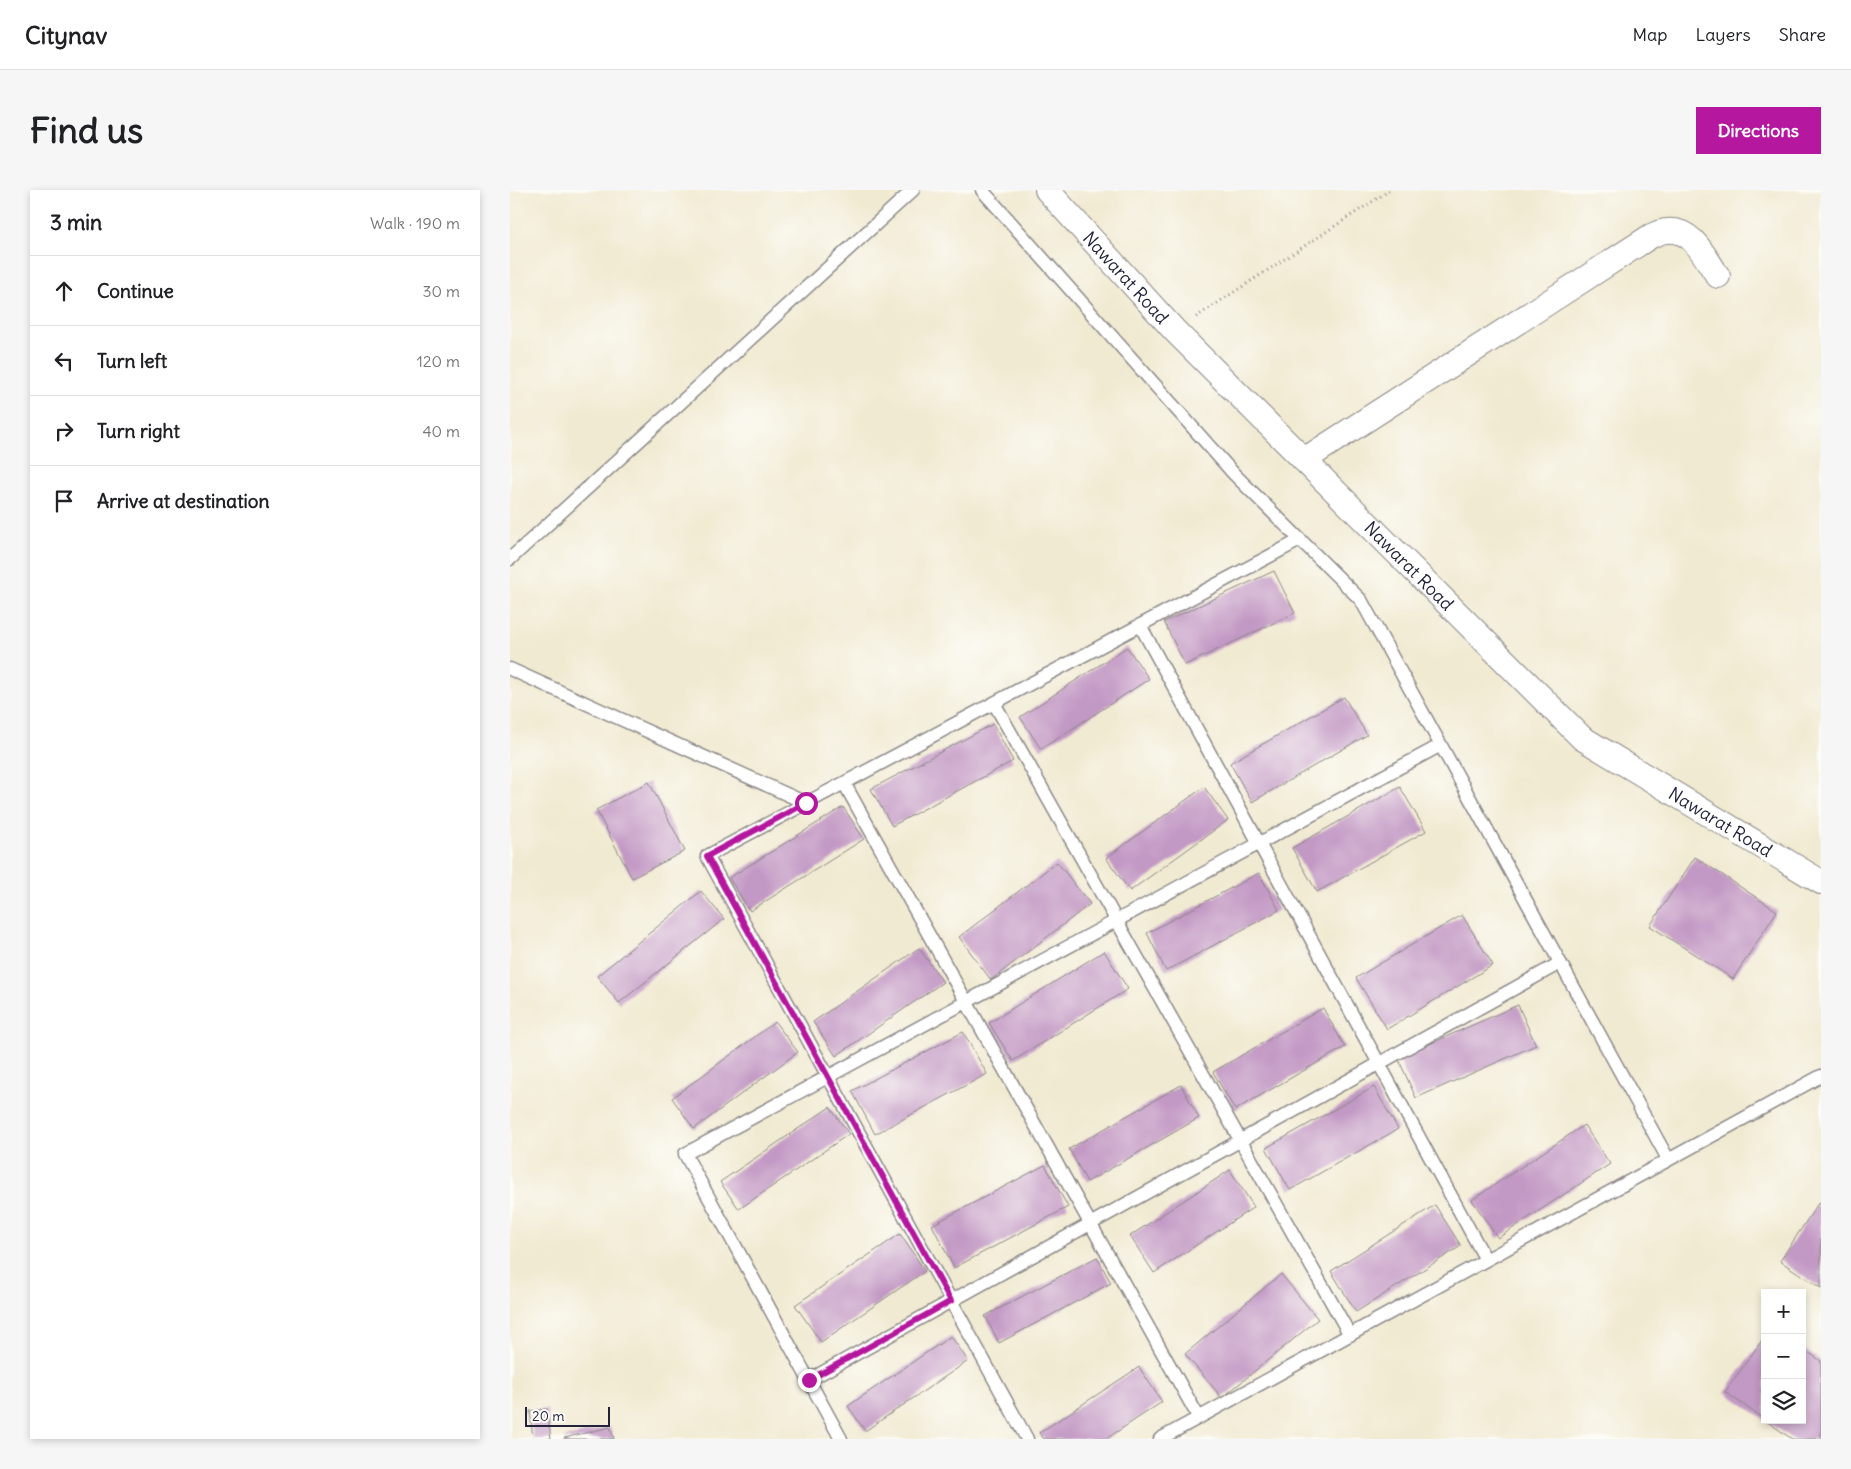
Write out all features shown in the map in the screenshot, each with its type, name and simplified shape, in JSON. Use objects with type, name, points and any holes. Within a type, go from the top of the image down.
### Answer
[{"type":"street","name":"Nawarat Road","points":[[1047,190],[1175,331],[1582,738],[1821,882]]},
{"type":"street","points":[[1304,460],[1651,236],[1666,231],[1681,232],[1694,241],[1718,276]]},
{"type":"lane","points":[[510,559],[912,190]]},
{"type":"lane","points":[[982,190],[1234,474],[1361,600],[1668,1159]]},
{"type":"lane","points":[[1026,1439],[707,856],[1300,540]]},
{"type":"lane","points":[[1140,625],[1486,1260]]},
{"type":"lane","points":[[510,669],[806,803]]},
{"type":"lane","points":[[994,703],[1350,1335]]},
{"type":"lane","points":[[841,1439],[685,1154],[1441,745]]},
{"type":"lane","points":[[844,782],[1199,1418]]},
{"type":"lane","points":[[809,1380],[1560,962]]},
{"type":"lane","points":[[1160,1439],[1821,1076]]},
{"type":"path","points":[[1175,331],[1390,190]]},
{"type":"building","points":[[1274,571],[1295,613],[1185,665],[1164,622]]},
{"type":"building","points":[[1127,647],[1149,679],[1041,749],[1020,717]]},
{"type":"building","points":[[1344,697],[1367,735],[1252,802],[1230,763]]},
{"type":"building","points":[[993,724],[1013,761],[892,826],[871,789]]},
{"type":"building","points":[[649,782],[685,851],[632,878],[596,810]]},
{"type":"building","points":[[1204,787],[1228,820],[1130,891],[1106,858]]},
{"type":"building","points":[[1400,787],[1426,831],[1317,892],[1292,848]]},
{"type":"building","points":[[843,807],[864,839],[750,911],[729,878]]},
{"type":"building","points":[[1695,857],[1777,911],[1733,979],[1650,926]]},
{"type":"building","points":[[1057,862],[1090,904],[991,980],[959,937]]},
{"type":"building","points":[[1259,873],[1279,910],[1166,971],[1147,933]]},
{"type":"building","points":[[701,891],[724,919],[619,1003],[597,976]]},
{"type":"building","points":[[1462,915],[1493,965],[1387,1029],[1356,978]]},
{"type":"building","points":[[919,948],[943,982],[836,1056],[813,1022]]},
{"type":"building","points":[[1104,951],[1128,989],[1013,1061],[989,1023]]},
{"type":"building","points":[[1518,1005],[1536,1045],[1416,1098],[1398,1058]]},
{"type":"building","points":[[1323,1008],[1345,1047],[1235,1110],[1213,1072]]},
{"type":"building","points":[[775,1022],[798,1052],[694,1129],[672,1098]]},
{"type":"building","points":[[963,1032],[987,1074],[875,1134],[852,1091]]},
{"type":"building","points":[[1181,1085],[1199,1118],[1087,1182],[1069,1149]]},
{"type":"building","points":[[1374,1087],[1398,1129],[1290,1190],[1266,1148]]},
{"type":"building","points":[[830,1107],[849,1134],[739,1209],[720,1182]]},
{"type":"building","points":[[1584,1125],[1610,1164],[1498,1238],[1472,1200]]},
{"type":"building","points":[[1045,1165],[1068,1207],[954,1268],[932,1225]]},
{"type":"building","points":[[1230,1170],[1254,1207],[1154,1273],[1130,1236]]},
{"type":"building","points":[[1819,1202],[1821,1203],[1821,1288],[1780,1261]]},
{"type":"building","points":[[1435,1205],[1461,1246],[1356,1312],[1331,1271]]},
{"type":"building","points":[[900,1234],[925,1271],[821,1342],[795,1305]]},
{"type":"building","points":[[1097,1257],[1111,1283],[999,1343],[985,1316]]},
{"type":"building","points":[[1281,1274],[1318,1319],[1222,1398],[1185,1354]]},
{"type":"building","points":[[951,1336],[968,1361],[865,1431],[848,1406]]},
{"type":"building","points":[[1761,1342],[1761,1417],[1725,1392]]},
{"type":"building","points":[[1806,1351],[1821,1361],[1821,1439],[1792,1439],[1771,1424],[1806,1424]]},
{"type":"building","points":[[1139,1367],[1162,1402],[1106,1439],[1044,1439],[1039,1433]]},
{"type":"building","points":[[547,1409],[551,1439],[533,1439],[530,1411]]},
{"type":"building","points":[[610,1427],[614,1439],[564,1439],[564,1438]]},
{"type":"route","points":[[806,803],[707,856],[951,1301],[809,1380]]}]
